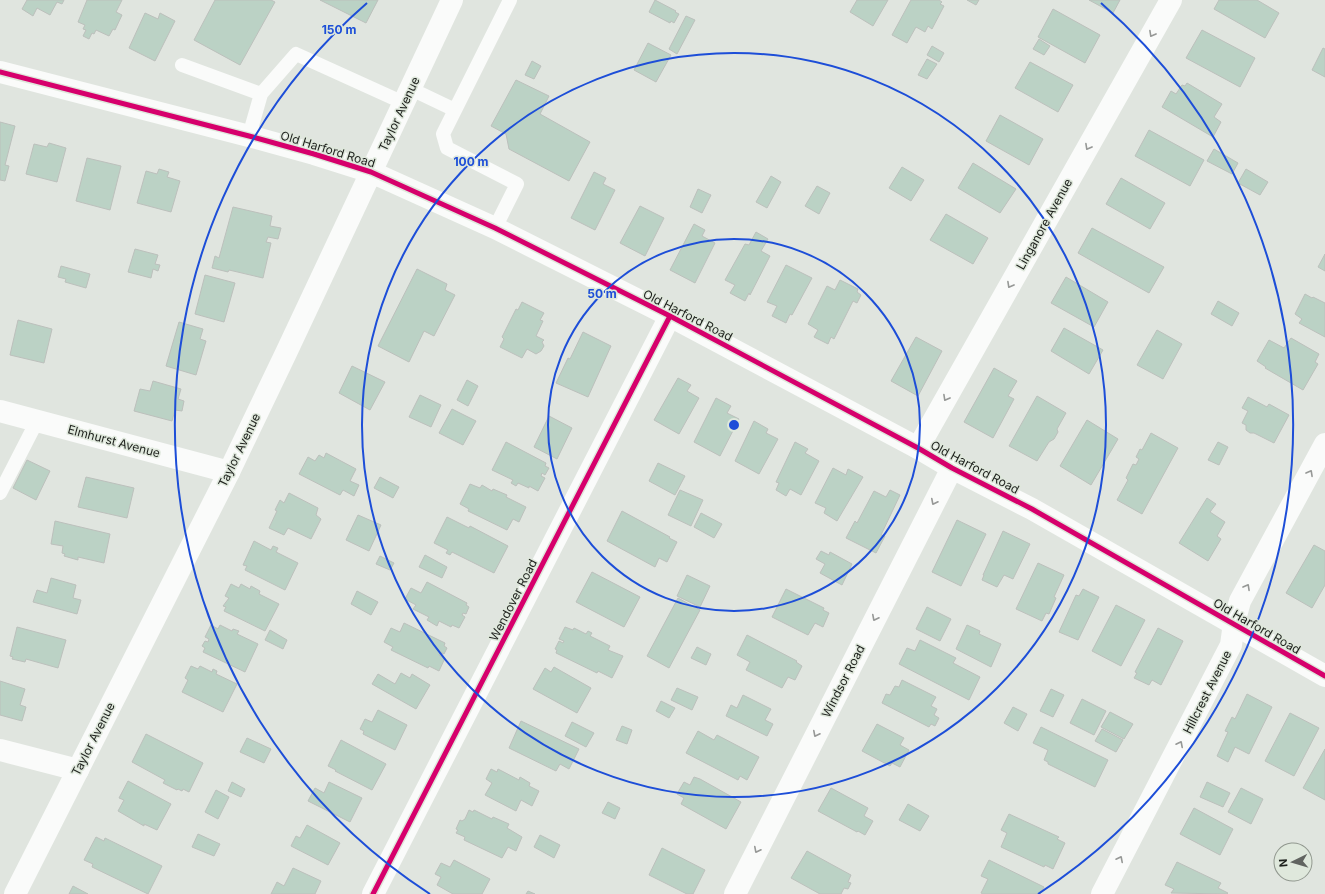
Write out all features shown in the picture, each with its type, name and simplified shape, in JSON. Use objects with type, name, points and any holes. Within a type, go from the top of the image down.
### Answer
[{"type":"street","name":"Taylor Avenue","points":[[15,894],[229,472],[452,0]]},
{"type":"street","name":"Linganore Avenue","points":[[918,448],[1171,0]]},
{"type":"street","name":"Old Harford Road","points":[[0,72],[314,154],[371,172],[495,228],[670,316],[918,448],[952,468],[1032,509],[1325,676]]},
{"type":"street","name":"Wendover Road","points":[[373,894],[670,316]]},
{"type":"street","name":"Elmhurst Avenue","points":[[0,411],[229,472]]},
{"type":"street","name":"Hillcrest Avenue","points":[[1102,894],[1231,645],[1234,623],[1240,601],[1325,444]]},
{"type":"street","name":"Windsor Road","points":[[735,894],[952,468]]},
{"type":"street","points":[[0,750],[78,770]]},
{"type":"lane","points":[[495,228],[517,184],[447,148],[443,134],[510,0]]},
{"type":"lane","points":[[249,136],[261,94],[296,54],[407,96],[455,110]]},
{"type":"lane","points":[[182,65],[261,94]]},
{"type":"lane","points":[[0,493],[37,420]]},
{"type":"building","points":[[27,0],[64,0],[62,4],[57,2],[50,15],[37,8],[33,16],[22,9]]},
{"type":"building","points":[[87,0],[122,0],[116,12],[122,15],[115,30],[113,29],[109,36],[96,30],[94,34],[92,33],[89,39],[83,36],[86,30],[83,29],[85,25],[78,22]]},
{"type":"building","points":[[215,0],[271,0],[275,2],[240,65],[194,40]]},
{"type":"building","points":[[320,0],[378,0],[366,23]]},
{"type":"building","points":[[655,0],[679,14],[674,23],[671,21],[670,23],[649,12]]},
{"type":"building","points":[[857,0],[888,0],[873,26],[850,12]]},
{"type":"building","points":[[911,0],[939,0],[942,2],[940,4],[944,6],[932,29],[928,26],[925,32],[916,27],[907,43],[892,35]]},
{"type":"building","points":[[967,0],[979,0],[976,5]]},
{"type":"building","points":[[1089,0],[1120,0],[1113,13]]},
{"type":"building","points":[[1219,0],[1257,0],[1279,13],[1265,38],[1214,9]]},
{"type":"building","points":[[1053,9],[1100,35],[1085,63],[1038,37]]},
{"type":"building","points":[[145,13],[158,19],[160,13],[175,21],[155,61],[129,48]]},
{"type":"building","points":[[686,16],[695,20],[677,54],[669,49]]},
{"type":"building","points":[[1202,30],[1255,58],[1240,87],[1186,58]]},
{"type":"building","points":[[1039,39],[1050,46],[1044,55],[1033,49]]},
{"type":"building","points":[[648,43],[671,55],[656,82],[634,70]]},
{"type":"building","points":[[932,46],[944,53],[939,62],[927,55]]},
{"type":"building","points":[[1323,48],[1325,49],[1325,77],[1312,70]]},
{"type":"building","points":[[927,59],[937,64],[927,79],[918,75]]},
{"type":"building","points":[[532,61],[541,66],[534,79],[525,75]]},
{"type":"building","points":[[1030,62],[1073,85],[1058,112],[1015,88]]},
{"type":"building","points":[[516,80],[549,96],[540,114],[590,142],[569,181],[509,149],[506,134],[491,126]]},
{"type":"building","points":[[1187,83],[1222,104],[1214,117],[1221,122],[1213,137],[1162,107],[1171,91],[1176,94],[1182,85],[1185,86]]},
{"type":"building","points":[[1000,115],[1043,139],[1029,165],[986,141]]},
{"type":"building","points":[[0,122],[15,126],[5,165],[9,166],[5,181],[0,180]]},
{"type":"building","points":[[1149,130],[1204,160],[1190,186],[1135,156]]},
{"type":"building","points":[[49,143],[66,148],[57,182],[26,174],[34,144],[47,147]]},
{"type":"building","points":[[1214,149],[1238,163],[1232,174],[1207,161]]},
{"type":"building","points":[[87,158],[121,166],[110,210],[76,201]]},
{"type":"building","points":[[973,163],[1016,189],[1000,213],[958,188]]},
{"type":"building","points":[[902,167],[924,180],[911,201],[889,188]]},
{"type":"building","points":[[159,169],[169,172],[167,177],[180,181],[171,212],[137,203],[146,171],[157,174]]},
{"type":"building","points":[[1246,169],[1268,182],[1260,195],[1238,183]]},
{"type":"building","points":[[594,172],[606,178],[603,184],[615,190],[595,230],[571,218]]},
{"type":"building","points":[[771,176],[781,182],[767,208],[756,202]]},
{"type":"building","points":[[1121,178],[1165,203],[1150,229],[1106,204]]},
{"type":"building","points":[[817,186],[830,193],[819,214],[805,206]]},
{"type":"building","points":[[698,189],[711,195],[702,213],[690,207]]},
{"type":"building","points":[[640,206],[664,218],[645,256],[620,243]]},
{"type":"building","points":[[233,207],[272,216],[270,226],[281,228],[278,239],[268,237],[266,242],[271,243],[263,278],[229,270],[228,272],[212,268],[215,256],[219,258]]},
{"type":"building","points":[[946,214],[988,238],[973,264],[930,240]]},
{"type":"building","points":[[694,224],[705,230],[702,236],[715,243],[695,283],[670,270]]},
{"type":"building","points":[[1092,228],[1164,267],[1149,293],[1078,253]]},
{"type":"building","points":[[756,232],[768,239],[761,251],[770,256],[750,295],[749,293],[745,301],[730,293],[735,285],[725,280],[745,244],[749,245]]},
{"type":"building","points":[[135,249],[158,255],[155,264],[160,265],[158,271],[153,269],[151,278],[128,272]]},
{"type":"building","points":[[1325,254],[1325,271],[1318,267]]},
{"type":"building","points":[[786,265],[812,278],[786,323],[772,316],[777,306],[767,302]]},
{"type":"building","points":[[61,266],[90,274],[86,288],[65,282],[66,279],[58,277]]},
{"type":"building","points":[[417,269],[447,284],[445,290],[455,295],[434,336],[424,331],[409,362],[378,346]]},
{"type":"building","points":[[205,275],[235,283],[224,322],[195,314]]},
{"type":"building","points":[[1066,277],[1108,302],[1094,327],[1051,303]]},
{"type":"building","points":[[840,280],[858,289],[857,292],[861,295],[857,303],[853,301],[834,339],[831,337],[828,344],[814,337],[818,330],[808,324],[827,286],[835,290]]},
{"type":"building","points":[[1305,294],[1325,303],[1325,337],[1299,323],[1302,319],[1295,314]]},
{"type":"building","points":[[1218,301],[1239,313],[1232,326],[1211,314]]},
{"type":"building","points":[[522,302],[544,313],[540,320],[543,321],[536,336],[544,340],[542,342],[544,346],[541,351],[536,354],[527,349],[522,358],[500,347],[504,339],[502,337],[516,309],[518,310]]},
{"type":"building","points":[[18,320],[52,329],[44,363],[10,355]]},
{"type":"building","points":[[179,322],[203,329],[200,339],[206,341],[196,375],[166,366]]},
{"type":"building","points":[[1064,328],[1103,350],[1089,374],[1051,351]]},
{"type":"building","points":[[1157,330],[1182,344],[1163,379],[1137,365]]},
{"type":"building","points":[[583,332],[611,346],[588,397],[556,383]]},
{"type":"building","points":[[916,337],[942,351],[918,396],[891,381]]},
{"type":"building","points":[[1291,338],[1319,354],[1315,362],[1318,364],[1303,390],[1265,368],[1266,367],[1257,361],[1269,340],[1284,348]]},
{"type":"building","points":[[352,366],[385,382],[370,410],[339,393]]},
{"type":"building","points":[[994,368],[1017,381],[1008,396],[1014,399],[993,438],[964,422]]},
{"type":"building","points":[[678,378],[691,385],[687,391],[699,398],[679,434],[654,420]]},
{"type":"building","points":[[467,380],[478,386],[468,406],[457,400]]},
{"type":"building","points":[[153,381],[181,389],[178,399],[184,401],[182,411],[175,410],[172,421],[134,411],[140,389],[150,391]]},
{"type":"building","points":[[420,395],[441,405],[431,427],[409,417]]},
{"type":"building","points":[[1037,396],[1066,413],[1057,429],[1058,432],[1054,439],[1049,442],[1037,461],[1009,446]]},
{"type":"building","points":[[1248,397],[1267,407],[1269,404],[1289,415],[1274,443],[1254,433],[1250,433],[1246,430],[1246,425],[1242,423],[1248,411],[1242,408]]},
{"type":"building","points":[[716,398],[731,406],[727,413],[739,419],[720,456],[694,442]]},
{"type":"building","points":[[452,409],[476,421],[463,445],[439,433]]},
{"type":"building","points":[[549,416],[572,428],[557,459],[534,447]]},
{"type":"building","points":[[1087,420],[1118,439],[1091,485],[1060,466]]},
{"type":"building","points":[[754,421],[768,429],[766,433],[778,439],[759,474],[735,461]]},
{"type":"building","points":[[1151,433],[1178,448],[1142,514],[1117,500],[1128,480],[1126,478],[1133,464],[1136,465],[1139,459],[1136,457],[1140,449],[1142,450]]},
{"type":"building","points":[[506,442],[546,463],[545,466],[549,468],[545,475],[542,473],[541,476],[545,478],[538,491],[529,486],[529,488],[518,483],[516,486],[511,483],[513,480],[492,470]]},
{"type":"building","points":[[795,442],[808,449],[805,453],[819,461],[801,495],[790,489],[786,496],[776,490],[779,483],[776,482]]},
{"type":"building","points":[[1218,442],[1228,447],[1219,465],[1208,460]]},
{"type":"building","points":[[326,453],[356,469],[350,481],[359,485],[354,496],[343,490],[340,495],[299,474],[308,457],[315,461],[319,455],[324,458]]},
{"type":"building","points":[[27,460],[50,471],[36,500],[13,488]]},
{"type":"building","points":[[658,463],[685,476],[675,495],[649,481]]},
{"type":"building","points":[[833,468],[846,475],[848,469],[863,477],[837,521],[824,513],[826,508],[815,503]]},
{"type":"building","points":[[86,477],[134,488],[127,518],[78,507]]},
{"type":"building","points":[[380,477],[399,487],[393,498],[374,488]]},
{"type":"building","points":[[470,484],[480,488],[482,485],[492,491],[493,489],[507,495],[506,497],[526,507],[519,522],[513,519],[507,530],[468,511],[469,509],[460,504]]},
{"type":"building","points":[[680,490],[703,500],[691,526],[668,515]]},
{"type":"building","points":[[890,490],[900,495],[881,535],[885,536],[876,553],[846,538],[855,521],[857,523],[874,491],[886,497]]},
{"type":"building","points":[[289,493],[318,508],[316,515],[321,519],[311,539],[288,528],[284,535],[269,528],[277,511],[275,510],[280,500],[284,503]]},
{"type":"building","points":[[1207,498],[1216,504],[1210,512],[1225,522],[1217,536],[1221,539],[1208,561],[1179,543]]},
{"type":"building","points":[[622,511],[677,542],[667,562],[659,558],[655,567],[607,541]]},
{"type":"building","points":[[701,513],[722,524],[714,538],[694,527]]},
{"type":"building","points":[[358,515],[381,525],[369,551],[346,540]]},
{"type":"building","points":[[447,517],[469,528],[470,526],[508,546],[494,573],[452,552],[450,555],[446,553],[448,550],[434,543]]},
{"type":"building","points":[[957,520],[986,534],[961,586],[932,572]]},
{"type":"building","points":[[55,521],[110,534],[104,563],[78,557],[78,560],[64,556],[65,554],[62,553],[63,546],[51,544]]},
{"type":"building","points":[[1003,531],[1030,544],[1013,579],[1004,575],[997,587],[982,580]]},
{"type":"building","points":[[254,541],[271,550],[273,546],[278,548],[276,552],[298,563],[285,590],[245,570],[247,566],[243,565]]},
{"type":"building","points":[[1314,545],[1325,551],[1325,585],[1312,608],[1286,593]]},
{"type":"building","points":[[821,551],[829,555],[830,552],[852,564],[842,585],[820,573],[825,564],[816,559]]},
{"type":"building","points":[[425,555],[447,567],[442,578],[419,567]]},
{"type":"building","points":[[380,556],[394,563],[390,570],[376,564]]},
{"type":"building","points":[[1038,563],[1064,575],[1054,597],[1056,598],[1049,614],[1046,613],[1042,621],[1016,609]]},
{"type":"building","points":[[592,572],[640,597],[624,627],[576,602]]},
{"type":"building","points":[[687,575],[710,586],[700,607],[677,596]]},
{"type":"building","points":[[51,578],[76,585],[73,598],[81,600],[77,614],[33,602],[37,590],[47,593]]},
{"type":"building","points":[[427,582],[467,603],[466,605],[469,607],[466,614],[463,613],[462,615],[465,617],[459,628],[452,625],[451,627],[439,621],[437,626],[427,620],[429,617],[413,609],[416,605],[405,599],[411,588],[421,593]]},
{"type":"building","points":[[231,584],[239,588],[241,584],[250,589],[251,586],[260,591],[259,594],[279,604],[265,631],[224,611],[226,607],[223,606],[229,598],[225,596]]},
{"type":"building","points":[[786,589],[824,608],[823,610],[829,613],[823,627],[815,623],[808,635],[772,617]]},
{"type":"building","points":[[1083,589],[1099,597],[1078,640],[1059,632],[1076,595],[1079,596]]},
{"type":"building","points":[[357,591],[378,602],[371,615],[351,604]]},
{"type":"building","points":[[678,598],[700,610],[669,668],[647,656]]},
{"type":"building","points":[[1116,605],[1145,620],[1121,666],[1092,651]]},
{"type":"building","points":[[927,607],[951,619],[940,641],[916,629]]},
{"type":"building","points":[[404,623],[445,643],[444,646],[447,648],[444,654],[440,652],[439,655],[445,658],[439,671],[429,666],[428,668],[391,650],[393,647],[384,642],[391,628],[400,632]]},
{"type":"building","points":[[211,625],[218,629],[220,625],[232,631],[233,629],[239,631],[237,634],[258,644],[245,672],[203,652],[205,648],[202,646],[205,641],[208,642],[209,639],[205,637]]},
{"type":"building","points":[[967,625],[980,631],[979,634],[1001,644],[991,667],[956,649]]},
{"type":"building","points":[[17,627],[66,640],[58,668],[26,659],[25,662],[12,659],[13,657],[10,656]]},
{"type":"building","points":[[565,627],[573,630],[574,628],[586,634],[588,631],[592,633],[590,636],[610,646],[608,650],[623,656],[612,678],[598,671],[597,673],[556,653],[557,650],[555,649],[559,641],[563,643],[564,641],[559,639]]},
{"type":"building","points":[[1158,628],[1183,641],[1161,685],[1152,680],[1149,685],[1134,678],[1137,673],[1135,672]]},
{"type":"building","points":[[270,630],[287,640],[283,649],[265,640]]},
{"type":"building","points":[[747,635],[797,661],[796,662],[802,666],[795,680],[788,677],[782,688],[746,670],[750,662],[737,655]]},
{"type":"building","points":[[920,640],[956,658],[953,663],[980,677],[969,700],[899,664],[907,648],[915,651]]},
{"type":"building","points":[[697,647],[711,654],[706,665],[691,658]]},
{"type":"building","points":[[191,666],[198,669],[200,666],[212,672],[213,669],[217,671],[216,674],[237,684],[223,712],[182,692],[188,680],[185,678]]},
{"type":"building","points":[[554,667],[591,688],[577,713],[533,689],[545,668],[551,672]]},
{"type":"building","points":[[401,673],[410,678],[412,674],[430,685],[416,709],[372,684],[378,674],[395,684]]},
{"type":"building","points":[[902,680],[936,697],[931,706],[937,709],[934,715],[939,718],[935,726],[931,724],[929,727],[882,703],[886,694],[890,695],[895,686],[899,687]]},
{"type":"building","points":[[0,681],[25,689],[20,705],[26,707],[22,721],[0,715]]},
{"type":"building","points":[[677,688],[698,697],[692,710],[671,700]]},
{"type":"building","points":[[1051,689],[1064,695],[1053,717],[1040,711]]},
{"type":"building","points":[[1247,694],[1272,707],[1249,754],[1235,747],[1228,762],[1217,756],[1228,732],[1225,731],[1232,717],[1235,719]]},
{"type":"building","points":[[743,695],[771,709],[765,720],[773,724],[767,736],[726,716],[731,705],[737,708]]},
{"type":"building","points":[[1082,699],[1106,711],[1094,735],[1070,723]]},
{"type":"building","points":[[661,701],[675,708],[669,718],[656,711]]},
{"type":"building","points":[[1013,707],[1027,714],[1018,731],[1004,723]]},
{"type":"building","points":[[378,710],[407,725],[395,750],[363,734],[364,731],[360,729],[365,719],[372,722]]},
{"type":"building","points":[[1110,712],[1133,724],[1124,739],[1101,727]]},
{"type":"building","points":[[1290,713],[1319,728],[1294,776],[1265,761]]},
{"type":"building","points":[[521,721],[579,749],[569,769],[560,764],[556,771],[509,748]]},
{"type":"building","points":[[572,722],[594,733],[586,747],[565,736]]},
{"type":"building","points":[[877,724],[904,738],[900,745],[909,750],[900,767],[892,763],[890,766],[862,751]]},
{"type":"building","points":[[622,726],[632,730],[627,744],[616,740]]},
{"type":"building","points":[[1041,727],[1108,760],[1095,787],[1048,764],[1048,762],[1044,760],[1048,750],[1033,743]]},
{"type":"building","points":[[1102,729],[1123,740],[1116,752],[1095,741]]},
{"type":"building","points":[[698,731],[714,740],[717,735],[759,757],[747,780],[740,776],[738,780],[686,753]]},
{"type":"building","points":[[146,734],[203,763],[189,792],[183,789],[182,791],[177,790],[163,783],[165,780],[132,762]]},
{"type":"building","points":[[247,738],[271,749],[264,763],[240,752]]},
{"type":"building","points":[[341,740],[386,764],[372,790],[328,766]]},
{"type":"building","points":[[1325,749],[1325,800],[1303,788]]},
{"type":"building","points":[[491,769],[497,772],[498,769],[519,780],[520,777],[530,783],[529,786],[539,791],[532,806],[521,800],[516,811],[485,795],[492,783],[486,779]]},
{"type":"building","points":[[694,777],[741,802],[726,829],[681,804],[684,798],[677,794],[684,782],[690,785]]},
{"type":"building","points":[[128,781],[171,804],[157,830],[144,824],[144,826],[118,811],[124,800],[119,798]]},
{"type":"building","points":[[232,782],[245,789],[241,797],[228,791]]},
{"type":"building","points":[[329,782],[362,798],[350,822],[308,801],[315,788],[324,793]]},
{"type":"building","points":[[1207,782],[1230,793],[1223,807],[1200,797]]},
{"type":"building","points":[[831,788],[868,808],[864,816],[873,821],[865,835],[818,811]]},
{"type":"building","points":[[1241,788],[1263,799],[1251,824],[1228,812]]},
{"type":"building","points":[[216,790],[229,797],[218,819],[205,812]]},
{"type":"building","points":[[608,802],[620,808],[615,819],[602,813]]},
{"type":"building","points":[[908,804],[929,816],[920,831],[899,820]]},
{"type":"building","points":[[1194,808],[1233,829],[1220,855],[1180,834]]},
{"type":"building","points":[[469,810],[473,812],[474,810],[492,819],[493,817],[509,824],[507,828],[522,837],[516,851],[508,847],[502,858],[464,840],[465,837],[456,833],[458,830],[456,829],[460,820],[462,821],[465,819]]},
{"type":"building","points":[[1009,814],[1059,837],[1057,839],[1065,843],[1053,869],[1045,865],[1044,867],[1001,847],[1007,833],[1001,830]]},
{"type":"building","points":[[307,825],[340,843],[328,865],[291,846],[296,836],[300,838]]},
{"type":"building","points":[[198,834],[220,844],[214,856],[192,847]]},
{"type":"building","points":[[540,835],[560,845],[554,858],[534,847]]},
{"type":"building","points":[[96,837],[104,841],[105,838],[162,866],[148,894],[92,867],[93,864],[84,860]]},
{"type":"building","points":[[662,848],[705,870],[693,894],[687,894],[649,875]]},
{"type":"building","points":[[807,851],[851,875],[848,882],[851,883],[848,889],[844,888],[841,894],[820,894],[791,878]]},
{"type":"building","points":[[454,860],[490,879],[482,894],[453,894],[437,885],[441,877],[435,874],[441,863],[450,867]]},
{"type":"building","points":[[989,860],[1044,887],[1040,894],[981,893],[988,879],[981,876]]},
{"type":"building","points":[[1177,862],[1221,883],[1218,888],[1228,893],[1171,893],[1174,889],[1165,885]]},
{"type":"building","points":[[293,868],[321,881],[315,894],[271,894],[277,882],[284,886]]},
{"type":"building","points":[[73,886],[88,894],[69,894]]},
{"type":"building","points":[[528,891],[535,894],[526,894]]},
{"type":"cycle path","points":[[0,72],[314,154],[371,172],[495,228],[670,316],[918,448],[952,468],[1032,509],[1325,676]]},
{"type":"cycle path","points":[[373,894],[670,316]]}]
